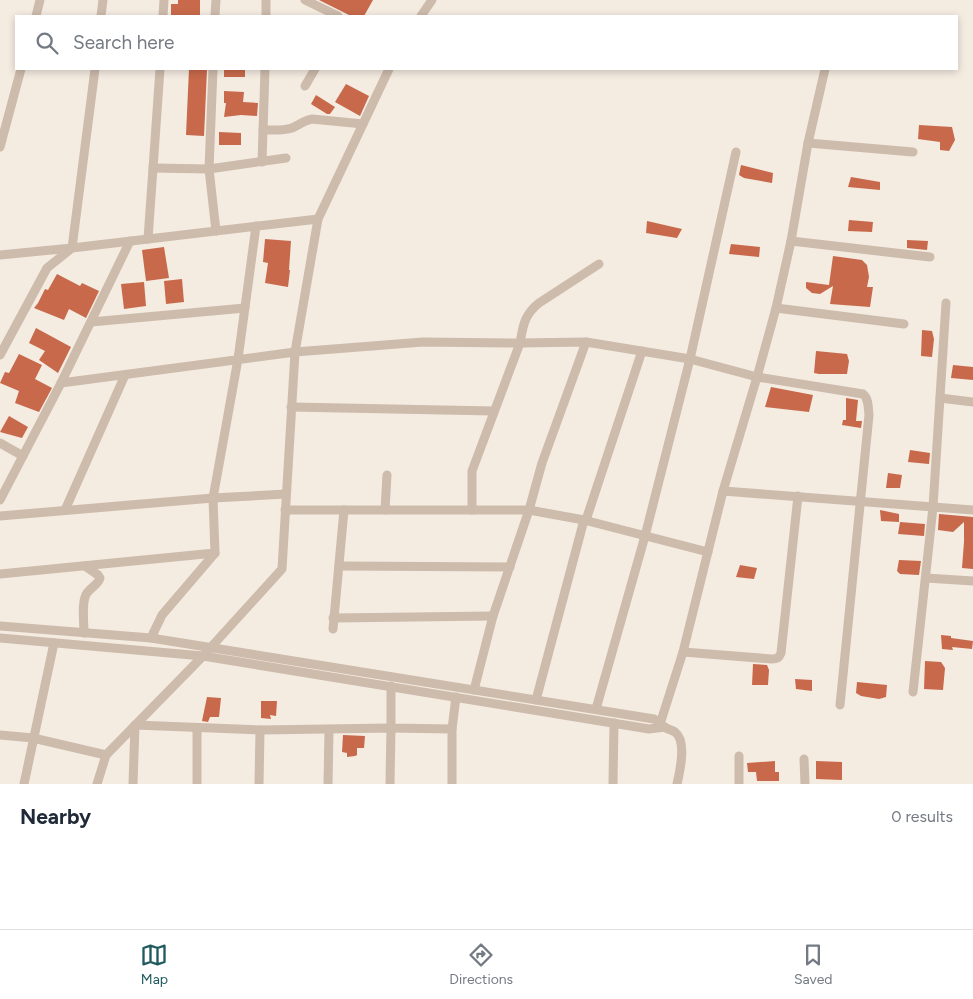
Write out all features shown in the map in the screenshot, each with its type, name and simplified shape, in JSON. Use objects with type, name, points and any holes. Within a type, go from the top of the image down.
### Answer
[{"type":"street","points":[[36,15],[40,0]]},
{"type":"street","points":[[101,15],[104,0]]},
{"type":"street","points":[[163,15],[164,0]]},
{"type":"street","points":[[215,15],[216,0]]},
{"type":"street","points":[[266,0],[266,15]]},
{"type":"street","points":[[305,0],[336,15]]},
{"type":"street","points":[[422,15],[432,0]]},
{"type":"street","points":[[0,147],[21,70]]},
{"type":"street","points":[[0,355],[48,268],[72,248],[95,70]]},
{"type":"street","points":[[148,239],[160,70]]},
{"type":"street","points":[[213,70],[209,170],[216,231]]},
{"type":"street","points":[[262,162],[264,70]]},
{"type":"street","points":[[305,86],[314,70]]},
{"type":"street","points":[[97,784],[106,755],[203,656],[282,569],[295,352],[318,219],[389,70]]},
{"type":"street","points":[[0,638],[203,656],[649,729],[663,719],[683,652],[723,491],[776,308],[824,70]]},
{"type":"street","points":[[263,130],[285,130],[312,119],[363,124]]},
{"type":"street","points":[[808,142],[913,152]]},
{"type":"street","points":[[596,710],[645,536],[690,359],[736,152]]},
{"type":"street","points":[[153,168],[209,170],[286,158]]},
{"type":"street","points":[[0,255],[318,219]]},
{"type":"street","points":[[151,638],[162,615],[215,553],[214,498],[238,359],[256,226]]},
{"type":"street","points":[[790,240],[930,257]]},
{"type":"street","points":[[0,500],[61,383],[130,241]]},
{"type":"street","points":[[472,510],[472,471],[520,344],[524,322],[533,308],[599,264]]},
{"type":"street","points":[[914,692],[933,507],[946,303]]},
{"type":"street","points":[[91,322],[245,308]]},
{"type":"street","points":[[776,308],[904,324]]},
{"type":"street","points":[[61,383],[295,352],[423,342],[520,344],[586,342],[690,359],[757,377],[859,392],[866,396],[869,415],[840,705]]},
{"type":"street","points":[[474,690],[493,616],[529,510],[542,463],[586,342]]},
{"type":"street","points":[[536,700],[585,520],[642,351]]},
{"type":"street","points":[[65,510],[125,375]]},
{"type":"street","points":[[940,398],[973,402]]},
{"type":"street","points":[[292,408],[494,411]]},
{"type":"street","points":[[0,444],[23,456]]},
{"type":"street","points":[[385,510],[387,475]]},
{"type":"street","points":[[723,491],[973,510]]},
{"type":"street","points":[[0,516],[214,498],[286,494]]},
{"type":"street","points":[[683,652],[772,659],[780,656],[798,496]]},
{"type":"street","points":[[285,510],[529,510],[585,520],[708,552]]},
{"type":"street","points":[[332,629],[344,510]]},
{"type":"street","points":[[0,574],[215,553]]},
{"type":"street","points":[[84,632],[84,598],[99,582],[100,578],[85,566]]},
{"type":"street","points":[[338,566],[510,567]]},
{"type":"street","points":[[926,578],[973,581]]},
{"type":"street","points":[[333,618],[493,616]]},
{"type":"street","points":[[0,626],[151,638],[596,710],[663,719],[678,735],[681,744],[677,784]]},
{"type":"street","points":[[24,784],[54,643]]},
{"type":"street","points":[[390,784],[391,686]]},
{"type":"street","points":[[452,784],[452,729],[456,696]]},
{"type":"street","points":[[613,784],[614,723]]},
{"type":"street","points":[[134,725],[260,730],[452,729]]},
{"type":"street","points":[[134,725],[134,784]]},
{"type":"street","points":[[197,728],[198,784]]},
{"type":"street","points":[[259,784],[260,730]]},
{"type":"street","points":[[328,784],[329,730]]},
{"type":"street","points":[[0,735],[33,738],[106,755]]},
{"type":"street","points":[[739,756],[739,784]]},
{"type":"street","points":[[804,759],[805,784]]},
{"type":"building","points":[[178,0],[200,0],[200,15],[171,15],[171,4],[178,4]]},
{"type":"building","points":[[319,0],[373,0],[365,15],[349,15]]},
{"type":"building","points":[[189,70],[207,70],[204,136],[186,135]]},
{"type":"building","points":[[224,70],[245,70],[245,77],[224,77]]},
{"type":"building","points":[[346,84],[369,96],[360,116],[335,102]]},
{"type":"building","points":[[224,91],[244,92],[243,102],[258,103],[257,116],[224,117],[226,103],[224,103]]},
{"type":"building","points":[[316,95],[335,107],[330,114],[311,104]]},
{"type":"building","points":[[919,125],[952,127],[955,140],[949,151],[940,150],[940,142],[918,139]]},
{"type":"building","points":[[219,132],[241,133],[241,145],[219,145]]},
{"type":"building","points":[[741,165],[773,173],[772,183],[744,178],[739,175]]},
{"type":"building","points":[[851,177],[880,182],[880,190],[848,187]]},
{"type":"building","points":[[849,220],[873,222],[872,232],[848,231]]},
{"type":"building","points":[[647,221],[682,229],[677,238],[646,233]]},
{"type":"building","points":[[265,239],[291,241],[288,287],[265,283],[268,263],[263,262]]},
{"type":"building","points":[[907,240],[928,241],[927,250],[907,248]]},
{"type":"building","points":[[731,244],[760,247],[759,257],[729,254]]},
{"type":"building","points":[[164,247],[169,278],[146,281],[142,250]]},
{"type":"building","points":[[833,256],[862,260],[867,265],[869,277],[867,287],[873,287],[870,307],[830,304],[833,286],[820,294],[812,293],[806,288],[806,282],[829,285]]},
{"type":"building","points":[[57,274],[80,286],[82,283],[99,291],[86,318],[69,309],[64,320],[34,308],[45,289],[48,290]]},
{"type":"building","points":[[182,279],[184,302],[166,304],[164,281]]},
{"type":"building","points":[[144,282],[146,306],[124,309],[121,284]]},
{"type":"building","points":[[36,328],[71,347],[58,373],[39,360],[45,351],[29,343]]},
{"type":"building","points":[[922,330],[932,331],[934,339],[932,357],[921,356]]},
{"type":"building","points":[[816,351],[847,354],[849,361],[847,374],[814,373]]},
{"type":"building","points":[[19,354],[42,365],[35,379],[52,388],[39,412],[15,403],[19,391],[0,383],[5,372],[9,373]]},
{"type":"building","points":[[953,365],[973,367],[973,380],[951,378]]},
{"type":"building","points":[[771,387],[813,395],[809,412],[765,407]]},
{"type":"building","points":[[846,398],[858,400],[856,421],[862,421],[861,428],[842,425],[843,420],[846,420]]},
{"type":"building","points":[[9,416],[28,427],[22,438],[0,432]]},
{"type":"building","points":[[910,450],[930,453],[929,464],[908,462]]},
{"type":"building","points":[[888,473],[902,475],[900,488],[886,488]]},
{"type":"building","points":[[880,510],[899,514],[899,522],[881,521]]},
{"type":"building","points":[[939,514],[973,517],[973,569],[962,568],[964,522],[953,532],[938,530]]},
{"type":"building","points":[[900,522],[925,524],[924,536],[898,534]]},
{"type":"building","points":[[899,560],[921,561],[919,575],[900,574],[897,571]]},
{"type":"building","points":[[740,565],[757,568],[754,579],[736,577]]},
{"type":"building","points":[[941,635],[973,641],[972,649],[952,647],[953,650],[942,649]]},
{"type":"building","points":[[925,661],[941,662],[945,668],[943,690],[924,689]]},
{"type":"building","points":[[753,664],[767,665],[769,670],[768,685],[752,685]]},
{"type":"building","points":[[795,679],[812,680],[812,691],[796,689]]},
{"type":"building","points":[[857,682],[887,685],[886,697],[879,699],[861,696],[856,693]]},
{"type":"building","points":[[207,697],[221,698],[219,717],[210,717],[208,722],[202,721]]},
{"type":"building","points":[[261,701],[277,701],[276,716],[270,715],[271,719],[261,718]]},
{"type":"building","points":[[343,735],[365,736],[364,748],[357,748],[357,755],[347,757],[347,753],[342,752]]},
{"type":"building","points":[[775,761],[775,772],[779,772],[779,781],[757,781],[756,772],[748,772],[747,763]]},
{"type":"building","points":[[816,761],[842,762],[842,780],[816,779]]}]
